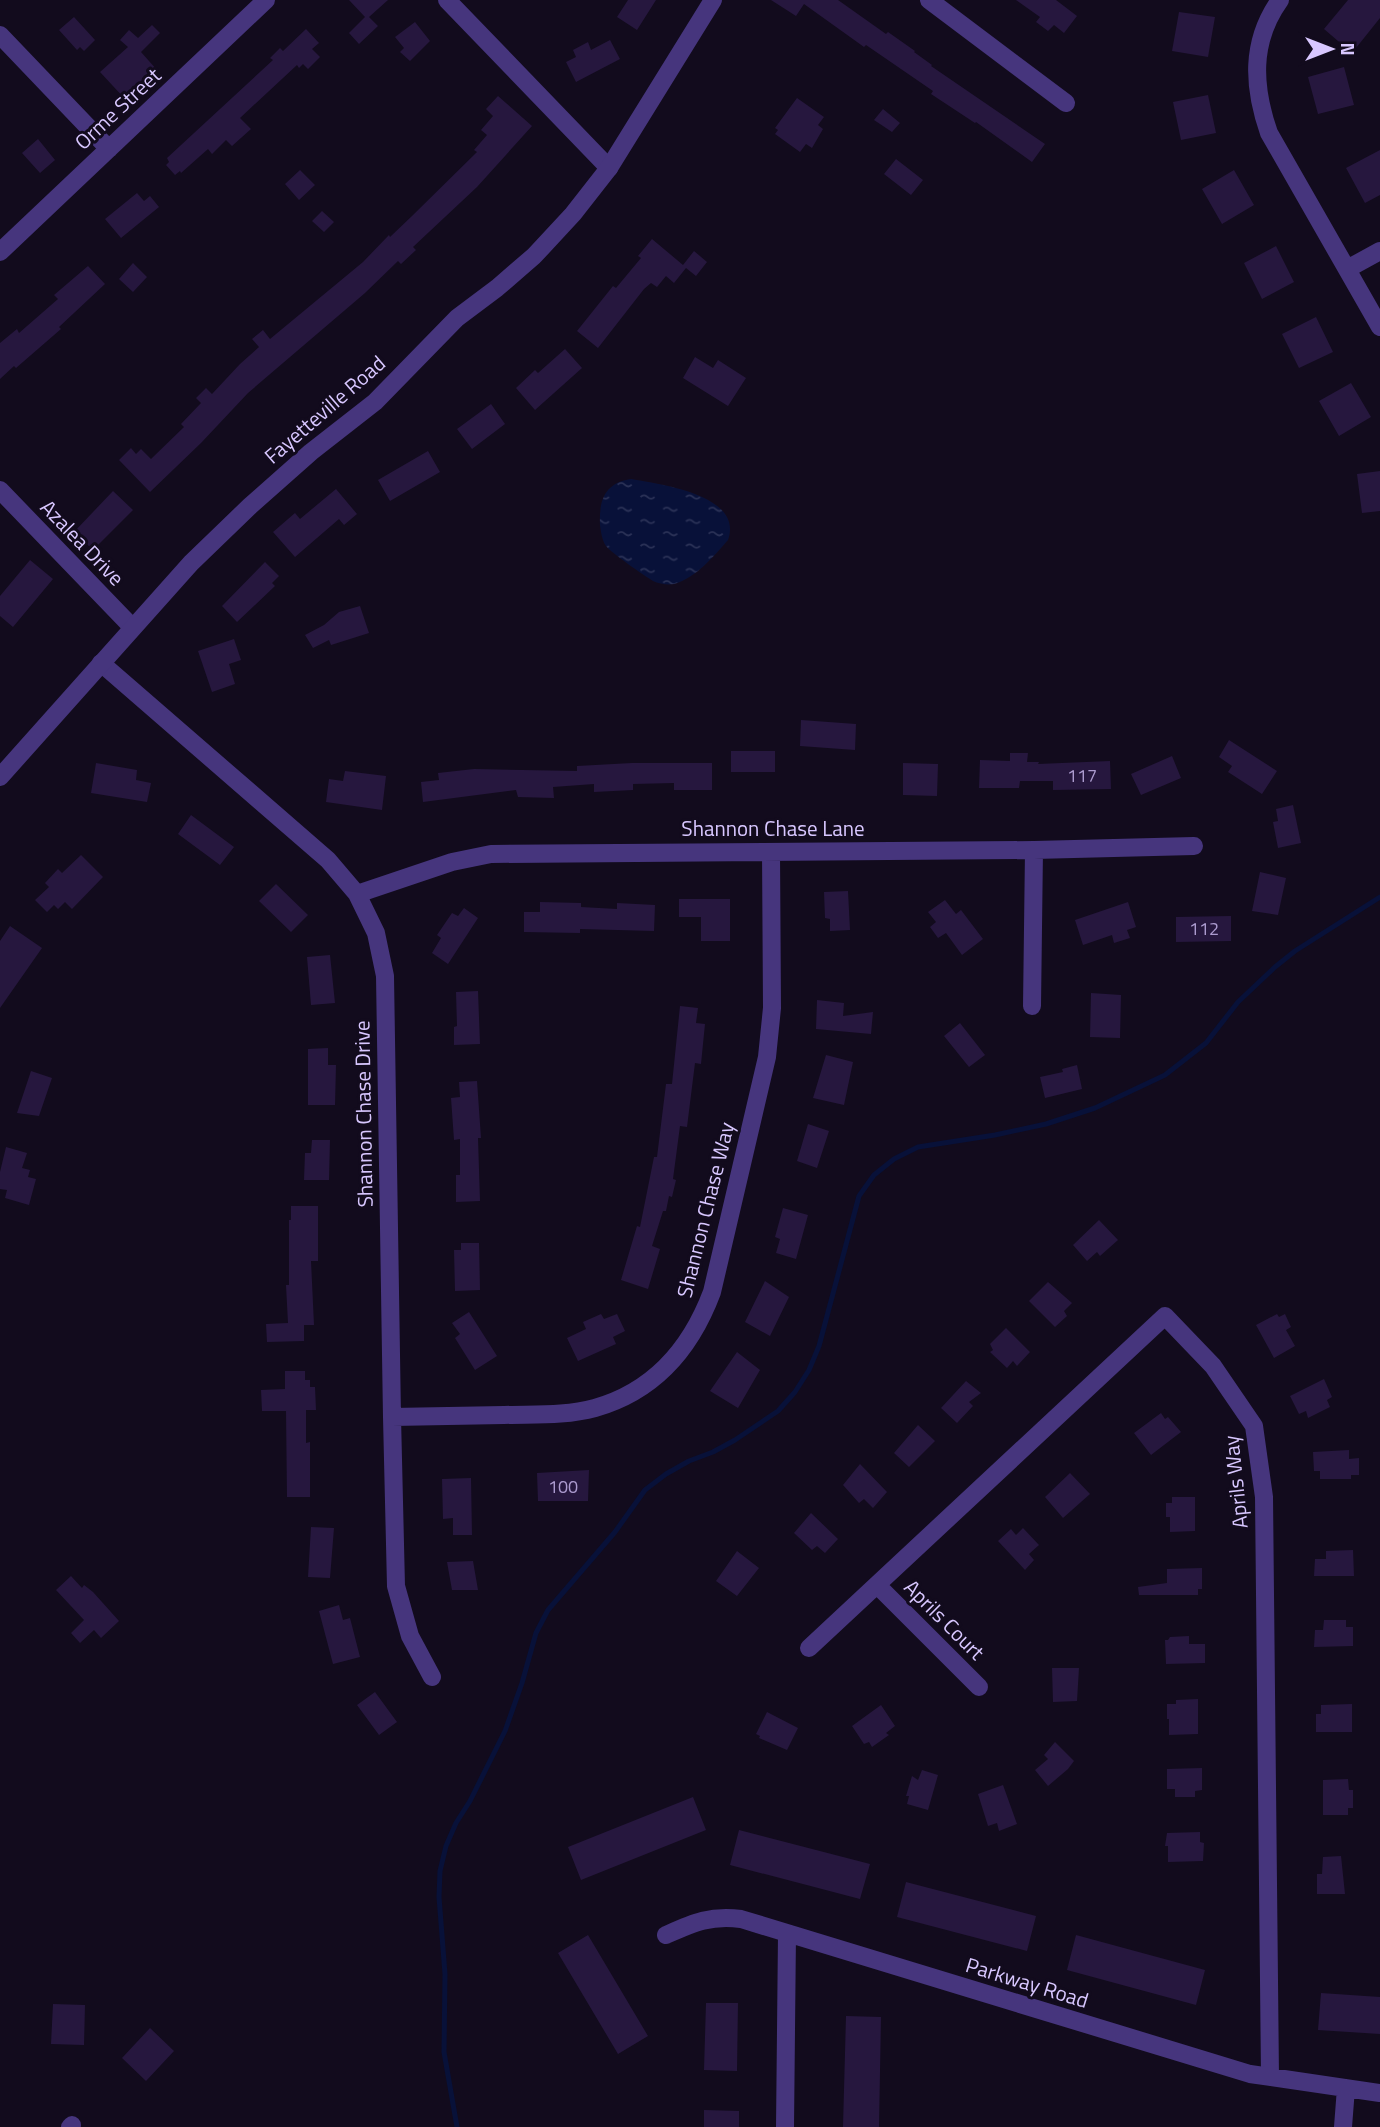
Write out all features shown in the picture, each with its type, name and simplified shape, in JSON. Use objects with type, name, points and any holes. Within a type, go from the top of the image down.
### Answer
[{"type":"street","name":"Orme Street","points":[[0,251],[267,0]]},
{"type":"street","points":[[447,0],[609,168]]},
{"type":"street","name":"Fayetteville Road","points":[[0,777],[191,563],[311,452],[376,402],[457,318],[534,256],[573,214],[609,168],[713,0]]},
{"type":"street","points":[[929,0],[1066,103]]},
{"type":"street","points":[[1280,0],[1271,12],[1260,43],[1256,77],[1260,106],[1269,133],[1380,327]]},
{"type":"street","points":[[0,34],[109,149]]},
{"type":"street","points":[[1347,270],[1380,251]]},
{"type":"street","name":"Azalea Drive","points":[[0,490],[132,627]]},
{"type":"street","name":"Shannon Chase Drive","points":[[101,663],[328,860],[357,894],[376,933],[385,976],[396,1586],[410,1636],[432,1677]]},
{"type":"street","name":"Shannon Chase Lane","points":[[357,894],[452,862],[491,854],[1034,850],[1194,846]]},
{"type":"street","points":[[1032,1006],[1034,850]]},
{"type":"street","name":"Shannon Chase Way","points":[[391,1417],[556,1414],[594,1408],[621,1399],[648,1382],[670,1364],[690,1339],[712,1292],[768,1057],[772,1008],[771,852]]},
{"type":"street","name":"Aprils Way","points":[[809,1648],[1165,1316],[1213,1366],[1254,1426],[1264,1497],[1270,2077]]},
{"type":"street","name":"Aprils Court","points":[[878,1586],[979,1686]]},
{"type":"street","name":"Parkway Road","points":[[666,1936],[697,1921],[721,1916],[741,1919],[1250,2074],[1380,2093]]},
{"type":"street","points":[[785,2127],[787,1934]]},
{"type":"street","points":[[1343,2127],[1346,2088]]},
{"type":"water","points":[[631,479],[679,489],[712,502],[724,512],[730,525],[728,540],[690,577],[672,584],[653,581],[609,549],[601,533],[601,508],[605,494],[615,484]]},
{"type":"building","points":[[349,0],[388,0],[369,17],[378,26],[359,44],[349,33],[365,17]]},
{"type":"building","points":[[628,0],[656,0],[637,30],[617,17]]},
{"type":"building","points":[[771,0],[838,0],[886,34],[888,32],[931,66],[1045,144],[1032,162],[804,4],[796,16]]},
{"type":"building","points":[[1016,0],[1056,0],[1077,16],[1064,33],[1054,25],[1048,31],[1036,22],[1040,17]]},
{"type":"building","points":[[1348,0],[1380,0],[1380,18],[1352,53],[1324,29]]},
{"type":"building","points":[[1179,12],[1215,17],[1208,57],[1172,51]]},
{"type":"building","points":[[74,17],[95,40],[84,51],[80,47],[77,50],[59,30]]},
{"type":"building","points":[[415,22],[430,41],[410,61],[400,52],[404,48],[395,37]]},
{"type":"building","points":[[152,25],[160,33],[141,52],[157,70],[125,99],[100,72],[128,47],[120,40],[129,30],[138,38]]},
{"type":"building","points":[[306,29],[319,43],[312,49],[320,57],[308,69],[303,64],[299,68],[297,65],[240,118],[251,129],[232,146],[226,140],[212,154],[208,149],[181,173],[180,171],[175,175],[166,165],[169,162],[167,158],[273,60],[270,58],[280,48],[283,51]]},
{"type":"building","points":[[610,40],[620,59],[576,82],[566,62],[576,57],[573,50],[588,42],[591,50]]},
{"type":"building","points":[[1344,67],[1354,105],[1318,114],[1308,77]]},
{"type":"building","points":[[1208,95],[1216,133],[1181,140],[1173,102]]},
{"type":"building","points":[[498,96],[532,126],[477,187],[413,247],[416,250],[401,264],[398,261],[365,293],[248,393],[150,492],[119,460],[131,448],[136,454],[141,449],[151,459],[184,427],[181,424],[201,403],[196,398],[206,388],[212,394],[259,347],[252,339],[263,330],[270,339],[363,262],[412,216],[477,152],[474,150],[487,135],[481,130],[493,116],[486,109]]},
{"type":"building","points":[[797,98],[824,117],[818,125],[823,129],[812,148],[806,144],[800,152],[775,134],[778,130],[775,128]]},
{"type":"building","points":[[883,109],[900,123],[892,132],[874,120]]},
{"type":"building","points":[[38,139],[55,160],[40,173],[22,153]]},
{"type":"building","points":[[1380,150],[1380,195],[1365,203],[1346,168]]},
{"type":"building","points":[[896,159],[923,180],[911,195],[884,174]]},
{"type":"building","points":[[300,170],[315,185],[299,200],[285,184]]},
{"type":"building","points":[[1234,170],[1254,205],[1222,224],[1202,189]]},
{"type":"building","points":[[137,193],[144,201],[150,196],[159,207],[121,238],[105,219]]},
{"type":"building","points":[[322,211],[334,222],[324,232],[312,221]]},
{"type":"building","points":[[652,239],[683,265],[694,251],[707,262],[696,276],[686,268],[674,283],[666,276],[657,287],[651,283],[598,348],[577,331],[613,286],[616,288],[641,258],[638,256]]},
{"type":"building","points":[[1276,246],[1294,282],[1262,299],[1244,263]]},
{"type":"building","points":[[133,263],[147,277],[133,292],[119,279]]},
{"type":"building","points":[[88,266],[105,284],[59,327],[61,329],[0,379],[0,343],[17,329],[19,333],[58,299],[54,295]]},
{"type":"building","points":[[1316,317],[1333,352],[1299,368],[1282,334]]},
{"type":"building","points":[[565,349],[582,368],[535,410],[516,388],[535,370],[538,373]]},
{"type":"building","points":[[695,357],[713,368],[718,360],[746,378],[728,406],[683,378]]},
{"type":"building","points":[[1351,383],[1371,417],[1339,436],[1319,401]]},
{"type":"building","points":[[491,404],[505,424],[472,449],[457,429]]},
{"type":"building","points":[[428,451],[440,472],[390,501],[378,480]]},
{"type":"building","points":[[1380,471],[1380,511],[1362,513],[1357,474]]},
{"type":"building","points":[[336,489],[357,514],[344,525],[339,519],[295,557],[273,532],[295,513],[300,519]]},
{"type":"building","points":[[113,491],[133,510],[93,550],[74,532]]},
{"type":"building","points":[[30,560],[53,579],[13,627],[0,616],[0,596]]},
{"type":"building","points":[[265,562],[279,576],[272,583],[275,586],[237,622],[222,606]]},
{"type":"building","points":[[360,606],[369,633],[331,645],[329,640],[313,648],[305,635],[324,625],[339,612]]},
{"type":"building","points":[[234,639],[241,660],[229,664],[235,684],[212,692],[198,651]]},
{"type":"building","points":[[801,720],[856,724],[855,750],[800,746]]},
{"type":"building","points":[[1229,740],[1277,771],[1262,794],[1228,772],[1232,766],[1219,757]]},
{"type":"building","points":[[731,751],[775,751],[775,772],[731,772]]},
{"type":"building","points":[[1010,753],[1028,753],[1027,762],[1039,762],[1038,764],[1110,761],[1111,789],[1053,790],[1053,781],[1020,781],[1019,788],[979,788],[980,760],[1010,761]]},
{"type":"building","points":[[1172,756],[1181,778],[1141,795],[1131,774]]},
{"type":"building","points":[[96,763],[137,770],[136,780],[151,783],[147,802],[91,793]]},
{"type":"building","points":[[712,763],[712,790],[674,790],[674,783],[633,784],[633,790],[594,792],[594,784],[553,787],[554,798],[518,797],[516,790],[423,802],[421,782],[439,780],[438,773],[474,769],[577,771],[577,766]]},
{"type":"building","points":[[903,763],[938,764],[937,796],[903,795]]},
{"type":"building","points":[[345,771],[386,776],[382,810],[326,802],[329,779],[343,781]]},
{"type":"building","points":[[1293,805],[1301,843],[1278,848],[1273,822],[1278,821],[1276,809]]},
{"type":"building","points":[[191,815],[234,847],[220,865],[178,834]]},
{"type":"building","points":[[81,855],[103,877],[72,909],[65,902],[58,909],[54,905],[47,912],[35,900],[49,887],[45,883],[58,869],[62,873]]},
{"type":"building","points":[[1260,872],[1286,878],[1278,915],[1252,911]]},
{"type":"building","points":[[276,884],[308,915],[291,932],[259,901]]},
{"type":"building","points":[[848,891],[850,930],[830,931],[830,919],[825,918],[824,892]]},
{"type":"building","points":[[679,899],[730,899],[730,941],[701,941],[701,917],[679,917]]},
{"type":"building","points":[[945,900],[956,914],[961,910],[983,939],[962,955],[946,933],[938,938],[930,927],[936,922],[928,912]]},
{"type":"building","points":[[540,902],[581,903],[581,907],[617,909],[617,903],[655,905],[654,931],[580,929],[580,933],[524,932],[524,912],[540,912]]},
{"type":"building","points":[[1128,902],[1136,927],[1127,930],[1130,938],[1114,943],[1112,935],[1083,945],[1075,920]]},
{"type":"building","points":[[464,908],[478,918],[448,964],[432,953],[441,938],[437,935],[452,913],[458,916]]},
{"type":"building","points":[[1231,916],[1231,941],[1176,942],[1176,917]]},
{"type":"building","points":[[10,926],[42,948],[0,1008],[0,941]]},
{"type":"building","points":[[330,955],[335,1003],[311,1005],[307,957]]},
{"type":"building","points":[[478,991],[480,1044],[454,1045],[454,1027],[457,1026],[456,992]]},
{"type":"building","points":[[1091,993],[1121,995],[1120,1038],[1090,1037]]},
{"type":"building","points":[[817,1000],[844,1003],[843,1016],[873,1012],[871,1034],[816,1029]]},
{"type":"building","points":[[680,1006],[698,1008],[696,1023],[705,1024],[701,1064],[695,1063],[687,1127],[680,1126],[673,1179],[676,1180],[652,1246],[660,1249],[648,1289],[621,1280],[637,1226],[640,1227],[654,1157],[657,1157],[666,1084],[672,1084]]},
{"type":"building","points":[[960,1023],[985,1055],[969,1067],[944,1036]]},
{"type":"building","points":[[328,1048],[328,1065],[336,1065],[335,1105],[308,1105],[308,1049]]},
{"type":"building","points":[[826,1055],[853,1062],[844,1105],[813,1098]]},
{"type":"building","points":[[1077,1065],[1082,1089],[1045,1098],[1040,1077],[1063,1072],[1062,1069]]},
{"type":"building","points":[[31,1071],[52,1078],[39,1116],[17,1113]]},
{"type":"building","points":[[477,1081],[481,1138],[478,1138],[480,1201],[456,1202],[456,1175],[460,1175],[460,1139],[454,1140],[451,1098],[460,1097],[459,1082]]},
{"type":"building","points":[[808,1124],[829,1131],[817,1168],[797,1161]]},
{"type":"building","points":[[312,1140],[330,1140],[329,1180],[304,1180],[305,1153],[311,1153]]},
{"type":"building","points":[[6,1147],[27,1153],[22,1168],[30,1170],[28,1177],[36,1179],[29,1205],[5,1198],[7,1190],[0,1189],[0,1172]]},
{"type":"building","points":[[291,1206],[318,1206],[318,1261],[311,1261],[314,1325],[304,1325],[304,1341],[267,1342],[266,1324],[288,1323],[286,1285],[289,1285]]},
{"type":"building","points":[[783,1208],[808,1215],[796,1259],[776,1253],[780,1239],[775,1237]]},
{"type":"building","points":[[1099,1220],[1118,1240],[1100,1256],[1097,1252],[1087,1261],[1073,1245]]},
{"type":"building","points":[[461,1243],[479,1243],[480,1290],[455,1291],[454,1250],[461,1250]]},
{"type":"building","points":[[765,1281],[789,1297],[770,1336],[745,1322]]},
{"type":"building","points":[[1048,1282],[1072,1303],[1064,1311],[1067,1316],[1055,1327],[1029,1301]]},
{"type":"building","points":[[469,1312],[497,1356],[475,1370],[455,1338],[460,1334],[452,1323]]},
{"type":"building","points":[[601,1314],[604,1319],[617,1314],[625,1331],[613,1337],[616,1344],[578,1361],[567,1338],[586,1329],[583,1322]]},
{"type":"building","points":[[1277,1314],[1279,1317],[1285,1314],[1291,1327],[1286,1330],[1295,1346],[1274,1358],[1256,1325]]},
{"type":"building","points":[[1006,1328],[1030,1352],[1017,1366],[1013,1361],[1007,1368],[990,1352],[993,1350],[990,1344]]},
{"type":"building","points":[[737,1352],[760,1370],[738,1408],[710,1391]]},
{"type":"building","points":[[285,1371],[305,1371],[305,1380],[310,1380],[310,1387],[315,1387],[316,1410],[306,1410],[306,1443],[310,1442],[310,1497],[287,1497],[286,1411],[262,1411],[261,1390],[285,1389]]},
{"type":"building","points":[[1324,1379],[1332,1397],[1327,1400],[1330,1407],[1308,1418],[1306,1411],[1299,1414],[1290,1396]]},
{"type":"building","points":[[966,1381],[981,1393],[969,1402],[973,1406],[957,1423],[941,1408]]},
{"type":"building","points":[[1161,1413],[1181,1432],[1151,1455],[1134,1433]]},
{"type":"building","points":[[918,1425],[935,1441],[909,1467],[894,1453]]},
{"type":"building","points":[[1349,1450],[1349,1459],[1359,1458],[1359,1475],[1351,1475],[1351,1479],[1320,1479],[1320,1471],[1314,1471],[1313,1452]]},
{"type":"building","points":[[860,1464],[887,1492],[873,1508],[864,1499],[859,1503],[843,1485]]},
{"type":"building","points":[[589,1470],[588,1501],[538,1501],[537,1473]]},
{"type":"building","points":[[1070,1473],[1090,1494],[1063,1518],[1045,1497]]},
{"type":"building","points":[[471,1478],[472,1535],[453,1535],[453,1518],[443,1519],[442,1479]]},
{"type":"building","points":[[1172,1497],[1195,1497],[1195,1531],[1170,1532],[1166,1503],[1172,1503]]},
{"type":"building","points":[[811,1513],[838,1539],[825,1553],[817,1546],[812,1550],[794,1533]]},
{"type":"building","points":[[311,1527],[334,1528],[330,1578],[308,1577]]},
{"type":"building","points":[[1023,1528],[1039,1545],[1029,1554],[1034,1560],[1025,1570],[998,1541],[1011,1529],[1016,1535]]},
{"type":"building","points":[[1353,1550],[1354,1576],[1314,1576],[1315,1559],[1326,1559],[1326,1551]]},
{"type":"building","points":[[737,1551],[759,1568],[737,1596],[716,1581]]},
{"type":"building","points":[[473,1561],[478,1590],[452,1590],[447,1562]]},
{"type":"building","points":[[1202,1568],[1202,1589],[1198,1589],[1198,1595],[1139,1595],[1138,1587],[1167,1583],[1167,1569]]},
{"type":"building","points":[[71,1576],[82,1588],[84,1585],[93,1592],[119,1621],[101,1638],[94,1630],[80,1643],[71,1633],[84,1620],[56,1590]]},
{"type":"building","points":[[339,1605],[343,1620],[350,1618],[360,1657],[333,1664],[319,1611]]},
{"type":"building","points":[[1324,1620],[1346,1620],[1346,1627],[1353,1627],[1353,1646],[1314,1647],[1315,1630],[1323,1630]]},
{"type":"building","points":[[1189,1636],[1189,1644],[1205,1644],[1205,1663],[1166,1664],[1165,1640],[1170,1637]]},
{"type":"building","points":[[1052,1668],[1079,1668],[1077,1701],[1053,1702]]},
{"type":"building","points":[[375,1692],[397,1722],[379,1735],[357,1705]]},
{"type":"building","points":[[1198,1699],[1198,1734],[1169,1735],[1167,1704],[1176,1704],[1176,1700]]},
{"type":"building","points":[[1352,1704],[1352,1732],[1316,1732],[1316,1714],[1321,1714],[1321,1705]]},
{"type":"building","points":[[881,1705],[895,1726],[886,1733],[889,1735],[872,1747],[869,1742],[864,1744],[852,1726]]},
{"type":"building","points":[[767,1712],[798,1728],[787,1750],[759,1738],[756,1734]]},
{"type":"building","points":[[1055,1742],[1074,1761],[1048,1786],[1035,1770],[1048,1759],[1044,1755]]},
{"type":"building","points":[[1202,1768],[1202,1790],[1195,1791],[1195,1797],[1175,1797],[1175,1789],[1167,1789],[1167,1769]]},
{"type":"building","points":[[922,1770],[938,1775],[928,1810],[907,1804],[909,1796],[906,1796],[912,1776],[918,1780]]},
{"type":"building","points":[[1348,1779],[1349,1790],[1353,1790],[1353,1808],[1348,1808],[1348,1815],[1323,1815],[1323,1780]]},
{"type":"building","points":[[1003,1785],[1017,1824],[999,1831],[997,1823],[988,1826],[978,1794]]},
{"type":"building","points":[[693,1797],[706,1830],[581,1880],[568,1847]]},
{"type":"building","points":[[739,1830],[870,1864],[860,1899],[730,1865]]},
{"type":"building","points":[[1200,1832],[1200,1842],[1204,1843],[1203,1861],[1168,1862],[1168,1846],[1165,1846],[1167,1833]]},
{"type":"building","points":[[1341,1856],[1345,1894],[1317,1894],[1317,1874],[1322,1874],[1323,1857]]},
{"type":"building","points":[[906,1882],[1036,1916],[1027,1951],[897,1917]]},
{"type":"building","points":[[588,1935],[648,2036],[618,2054],[558,1953]]},
{"type":"building","points":[[1076,1935],[1205,1970],[1196,2005],[1067,1970]]},
{"type":"building","points":[[1321,1993],[1380,1997],[1380,2034],[1318,2030]]},
{"type":"building","points":[[706,2003],[738,2003],[737,2071],[704,2070]]},
{"type":"building","points":[[53,2004],[85,2005],[84,2045],[51,2044]]},
{"type":"building","points":[[846,2016],[881,2017],[879,2127],[843,2127]]},
{"type":"building","points":[[150,2028],[174,2051],[146,2081],[122,2058]]},
{"type":"building","points":[[704,2110],[739,2111],[739,2127],[704,2127]]},
{"type":"waterway","points":[[457,2127],[444,2052],[445,1974],[439,1897],[440,1871],[446,1846],[456,1823],[505,1731],[536,1633],[548,1610],[615,1532],[645,1490],[689,1461],[735,1440],[778,1411],[795,1392],[809,1370],[819,1346],[859,1196],[874,1175],[894,1159],[918,1147],[1046,1124],[1095,1108],[1165,1075],[1206,1043],[1238,1002],[1275,967],[1295,951],[1380,897]]}]
